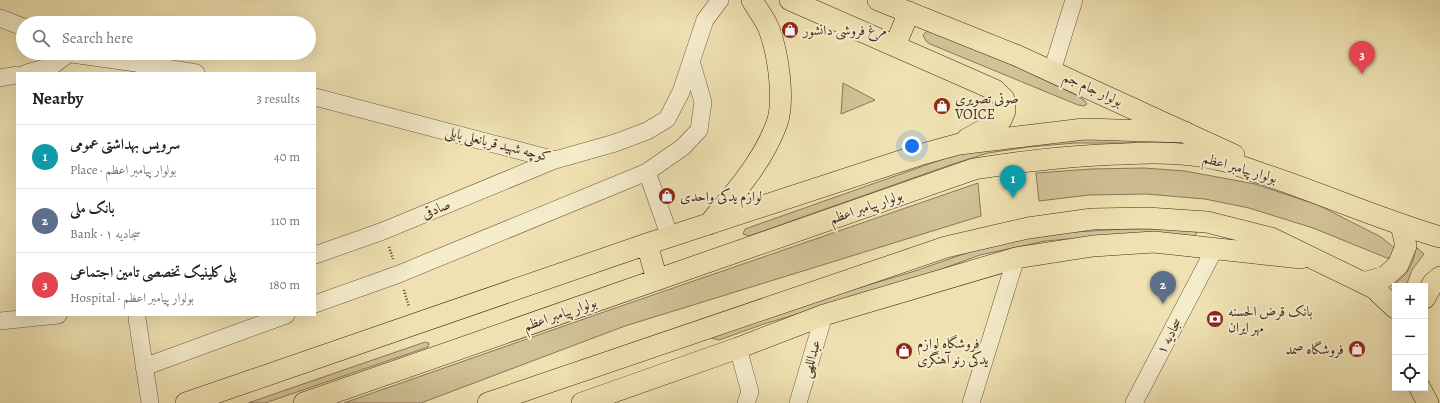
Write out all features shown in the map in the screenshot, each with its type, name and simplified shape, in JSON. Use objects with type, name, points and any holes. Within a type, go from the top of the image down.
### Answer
[{"type":"main road","points":[[709,224],[750,173],[764,152],[777,121],[781,94],[777,62],[768,28],[752,0]]},
{"type":"main road","points":[[790,0],[995,90],[1004,100],[1006,111],[1001,120],[959,144]]},
{"type":"main road","name":"بولوار جام جم","points":[[878,0],[1018,56],[1304,187]]},
{"type":"main road","points":[[895,46],[909,12]]},
{"type":"main road","points":[[186,403],[647,244],[919,155],[959,144],[1084,130],[1185,132]]},
{"type":"main road","name":"بولوار پیامبر اعظم","points":[[304,403],[974,169],[1013,163],[1082,155],[1154,152],[1188,154],[1220,160],[1304,187],[1401,225],[1440,237]]},
{"type":"main road","points":[[488,403],[946,247],[1028,228],[1092,219],[1147,218],[1208,222],[1271,238],[1374,288],[1392,305]]},
{"type":"main road","points":[[1363,283],[1385,277],[1398,265],[1406,246],[1401,225]]},
{"type":"main road","points":[[582,403],[616,396],[824,315],[1016,258],[1092,246],[1154,242],[1316,260]]},
{"type":"main road","points":[[647,244],[657,280]]},
{"type":"main road","points":[[1428,292],[1433,283],[1440,277]]},
{"type":"main road","points":[[1422,391],[1428,403]]},
{"type":"street","name":"کوچه شهید قربانعلی بابلی","points":[[316,97],[555,160],[615,143],[647,131],[667,119],[681,92],[705,20],[720,0]]},
{"type":"street","points":[[1052,71],[1074,0]]},
{"type":"street","points":[[0,18],[16,24]]},
{"type":"street","points":[[31,72],[52,66],[59,60]]},
{"type":"street","points":[[96,60],[136,68],[184,72]]},
{"type":"street","points":[[316,304],[399,274],[648,172],[683,147],[699,130],[703,102],[691,61]]},
{"type":"street","points":[[0,78],[16,75]]},
{"type":"street","name":"صادقی","points":[[316,255],[383,231],[555,160]]},
{"type":"street","points":[[648,172],[670,237]]},
{"type":"street","name":"سجادیه ۱","points":[[1134,403],[1215,248]]},
{"type":"street","points":[[971,403],[1016,258]]},
{"type":"street","name":"عبداللهی","points":[[798,403],[824,315]]},
{"type":"street","points":[[0,321],[38,316]]},
{"type":"street","points":[[144,367],[283,316]]},
{"type":"street","points":[[137,318],[150,403]]},
{"type":"street","points":[[738,348],[750,392],[746,403]]},
{"type":"shaded area","points":[[929,29],[942,32],[1076,95],[1087,104],[1084,106],[1078,105],[930,44],[926,41],[923,35]]},
{"type":"shaded area","points":[[843,83],[875,100],[841,114]]},
{"type":"shaded area","points":[[1074,136],[1138,139],[1133,143],[1075,143],[1029,147],[988,153],[749,236],[743,234],[745,229],[946,158],[986,147]]},
{"type":"shaded area","points":[[1144,168],[1185,171],[1255,184],[1318,205],[1381,237],[1397,250],[1392,258],[1387,258],[1313,228],[1249,208],[1205,199],[1146,194],[1089,195],[1039,201],[1036,173],[1091,169]]},
{"type":"shaded area","points":[[978,183],[981,216],[625,326],[421,403],[344,403],[621,306]]},
{"type":"shaded area","points":[[1122,229],[1192,229],[1197,233],[1194,236],[1123,234],[1045,241],[980,255],[917,278],[764,324],[719,340],[711,338],[715,331],[915,271],[978,249],[1044,234]]},
{"type":"shaded area","points":[[1416,247],[1424,254],[1412,270],[1407,283],[1395,283],[1407,273]]},
{"type":"shaded area","points":[[425,342],[429,343],[428,347],[265,403],[248,403]]},
{"type":"place","name":"مرغ فروشی دانشور","points":[[790,30]]},
{"type":"place","name":"پلی‌کلینیک تخصصی تامین اجتماعی","points":[[1362,74]]},
{"type":"place","name":"صوتی تصویری VOICE","points":[[942,106]]},
{"type":"place","name":"لوازم یدکی واحدی","points":[[667,196]]},
{"type":"place","name":"سرویس بهداشتی عمومی","points":[[1013,198]]},
{"type":"place","name":"بانک ملی","points":[[1163,304]]},
{"type":"place","name":"بانک قرض الحسنه مهر ایران","points":[[1215,319]]},
{"type":"place","name":"فروشگاه صمد","points":[[1357,349]]},
{"type":"place","name":"فروشگاه لوازم یدکی رنو آهنگری","points":[[904,351]]}]
